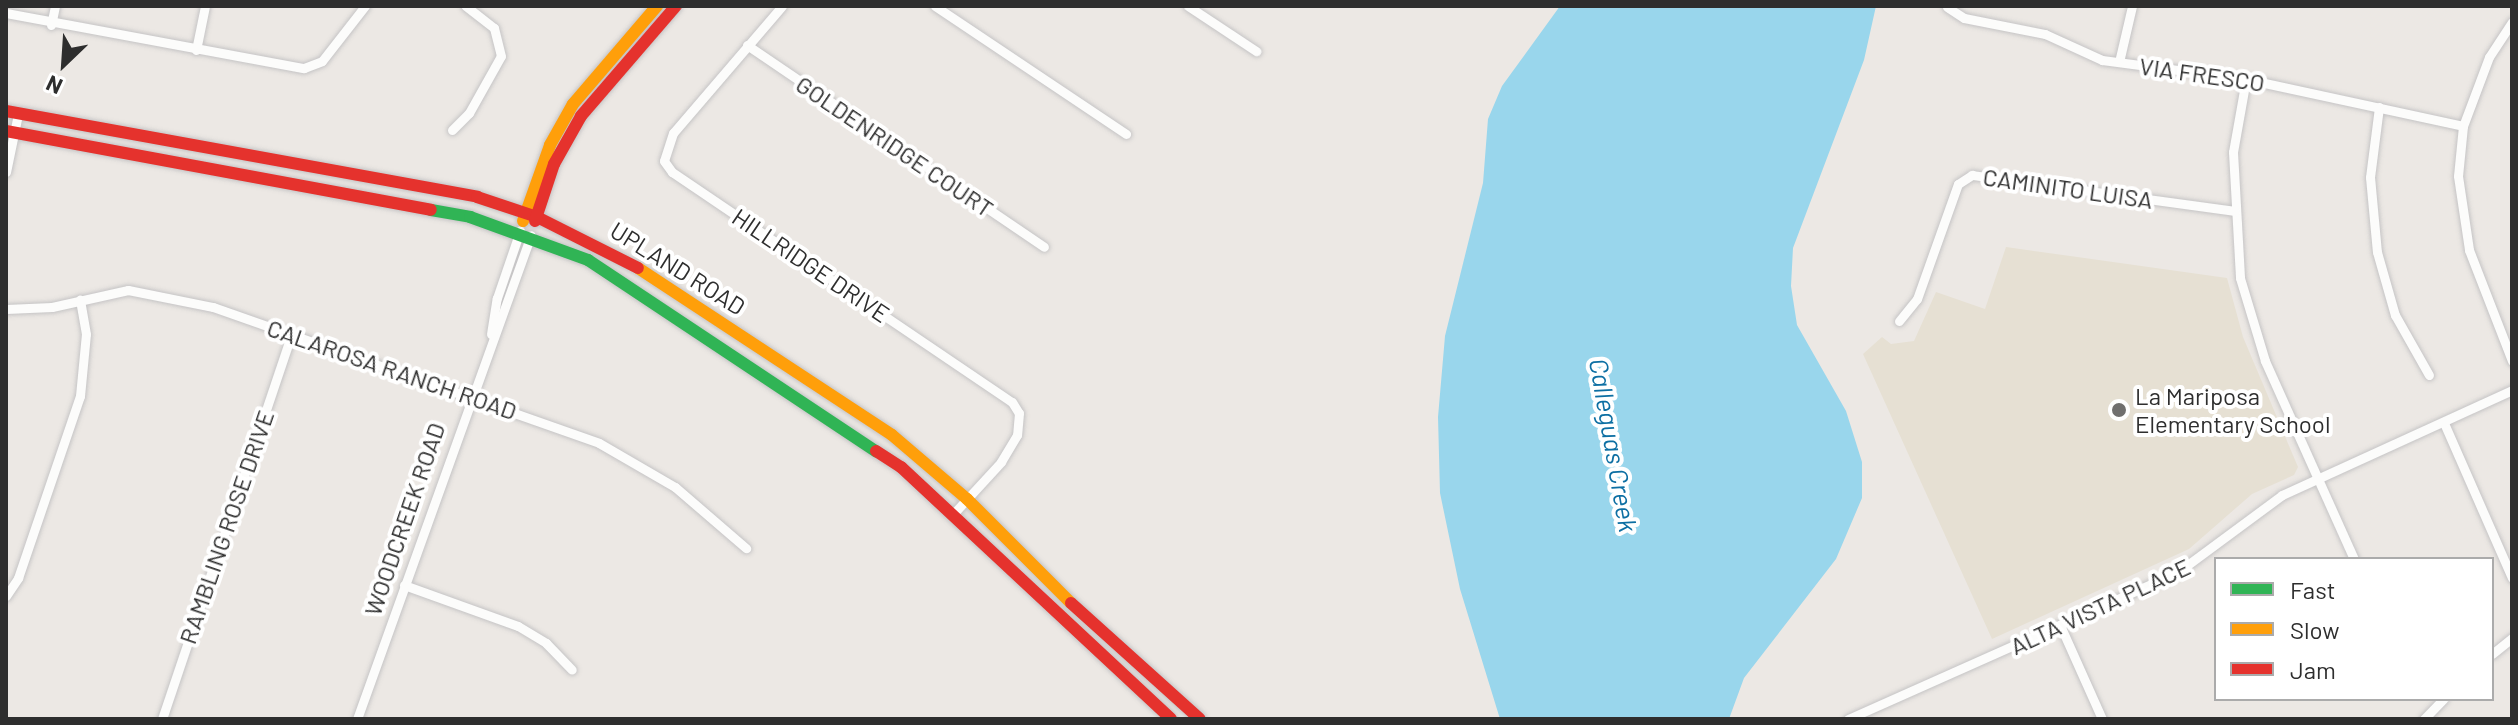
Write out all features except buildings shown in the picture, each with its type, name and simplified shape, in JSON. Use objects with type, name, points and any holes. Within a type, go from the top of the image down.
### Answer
[{"type":"main road","name":"WOODCREEK ROAD","points":[[525,233],[550,145],[573,104],[657,6]]},
{"type":"main road","name":"WOODCREEK ROAD","points":[[531,215],[554,164],[581,116],[676,6]]},
{"type":"main road","name":"UPLAND ROAD","points":[[12,113],[445,191],[531,215],[616,253],[892,435],[967,499],[1086,618],[1200,719]]},
{"type":"main road","name":"UPLAND ROAD","points":[[10,132],[438,210],[525,233],[588,260],[705,333],[869,443],[955,512],[1062,621],[1171,719]]},
{"type":"street","points":[[51,25],[55,6]]},
{"type":"street","points":[[196,50],[205,6]]},
{"type":"street","points":[[6,13],[51,25],[310,68],[322,61],[365,6]]},
{"type":"street","points":[[452,130],[469,113],[501,56],[494,28],[466,6]]},
{"type":"street","name":"HILLRIDGE DRIVE","points":[[782,6],[666,144],[667,167],[1012,402],[1019,413],[1017,435],[955,512]]},
{"type":"street","points":[[935,6],[1126,134]]},
{"type":"street","points":[[1188,6],[1256,51]]},
{"type":"street","points":[[2119,62],[2132,6]]},
{"type":"street","name":"VIA FRESCO","points":[[1947,7],[1964,18],[2023,27],[2092,57],[2246,79],[2463,126]]},
{"type":"street","points":[[2512,22],[2489,57],[2463,126],[2458,176],[2462,217],[2479,280],[2512,361]]},
{"type":"street","name":"GOLDENRIDGE COURT","points":[[747,45],[1044,247]]},
{"type":"street","points":[[2246,79],[2233,152],[2240,278],[2255,331],[2353,557]]},
{"type":"street","points":[[2379,107],[2370,177],[2377,252],[2395,315],[2429,375]]},
{"type":"street","points":[[6,172],[12,113]]},
{"type":"street","name":"CAMINITO LUISA","points":[[1899,321],[1917,299],[1953,194],[1972,175],[2235,211]]},
{"type":"street","name":"WOODCREEK ROAD","points":[[357,719],[471,397],[525,233]]},
{"type":"street","name":"CALAROSA RANCH ROAD","points":[[6,309],[143,291],[213,307],[471,397],[632,459],[709,513],[746,548]]},
{"type":"street","points":[[6,596],[18,578],[80,396],[86,334],[80,300]]},
{"type":"street","name":"RAMBLING ROSE DRIVE","points":[[162,719],[291,335]]},
{"type":"street","name":"ALTA VISTA PLACE","points":[[1848,719],[2191,565],[2265,504],[2512,390]]},
{"type":"street","points":[[2444,423],[2512,578]]},
{"type":"street","points":[[404,585],[518,626],[546,643],[572,670]]},
{"type":"street","points":[[2060,625],[2102,719]]},
{"type":"street","points":[[2494,652],[2512,638]]},
{"type":"street","points":[[2424,719],[2441,701]]},
{"type":"shaded area","points":[[2006,247],[2227,278],[2243,337],[2298,467],[2294,475],[2252,494],[2189,549],[1992,639],[1863,354],[1882,337],[1891,344],[1914,341],[1936,292],[1985,309]]},
{"type":"water","name":"Calleguas Creek","points":[[1560,6],[1876,6],[1864,60],[1793,248],[1791,286],[1797,325],[1846,411],[1862,462],[1862,498],[1836,559],[1744,678],[1729,719],[1500,719],[1460,589],[1440,493],[1438,417],[1445,336],[1483,183],[1488,119],[1502,86]]},
{"type":"traffic: fast","points":[[431,210],[470,217],[588,260],[876,451]]},
{"type":"traffic: slow","points":[[523,221],[550,145],[573,104],[657,6]]},
{"type":"traffic: slow","points":[[638,268],[892,435],[967,499],[1071,603]]},
{"type":"traffic: jam","points":[[535,221],[554,164],[581,116],[676,6]]},
{"type":"traffic: jam","points":[[6,111],[477,197],[537,217],[638,268]]},
{"type":"traffic: jam","points":[[6,131],[431,210]]},
{"type":"traffic: jam","points":[[876,451],[901,467],[1171,719]]},
{"type":"traffic: jam","points":[[1071,603],[1200,719]]},
{"type":"place","name":"La Mariposa Elementary School","points":[[2119,410]]}]
